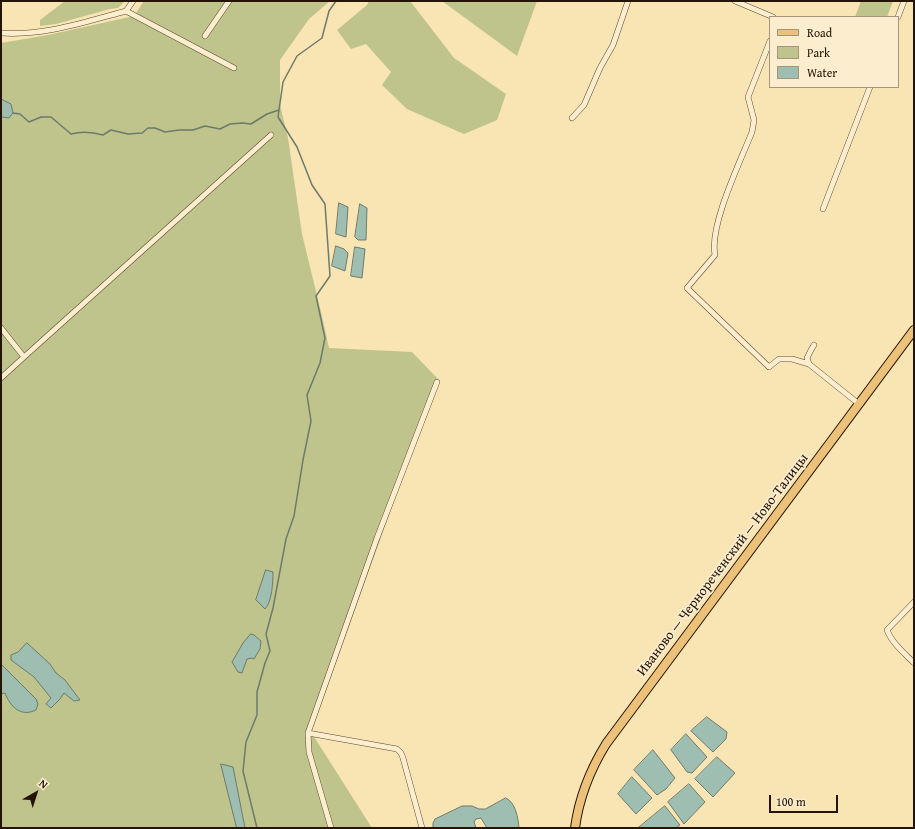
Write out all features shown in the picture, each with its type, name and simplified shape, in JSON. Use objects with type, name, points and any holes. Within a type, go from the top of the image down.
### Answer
[{"type":"main road","name":"Иваново — Чернореченский — Ново-Талицы","points":[[575,828],[578,808],[583,792],[595,762],[606,744],[914,330]]},
{"type":"street","points":[[1,33],[21,34],[62,28],[126,11],[133,1]]},
{"type":"street","points":[[205,36],[229,1]]},
{"type":"street","points":[[572,118],[584,104],[600,68],[613,46],[628,1]]},
{"type":"street","points":[[735,1],[771,16]]},
{"type":"street","points":[[898,16],[904,1]]},
{"type":"street","points":[[126,11],[234,68]]},
{"type":"street","points":[[769,44],[748,97],[754,120],[752,132],[718,221],[714,248],[715,255],[687,288],[769,367],[779,359],[792,359],[810,364],[859,404]]},
{"type":"street","points":[[823,209],[870,88]]},
{"type":"street","points":[[1,378],[271,135]]},
{"type":"street","points":[[1,328],[24,357]]},
{"type":"street","points":[[810,364],[807,358],[814,345]]},
{"type":"street","points":[[331,828],[309,752],[308,733],[377,538],[437,382]]},
{"type":"street","points":[[914,602],[887,630],[893,642],[914,663]]},
{"type":"street","points":[[308,733],[397,749],[403,758],[422,828]]},
{"type":"green space","points":[[65,1],[125,1],[118,8],[56,24],[40,26],[40,20]]},
{"type":"green space","points":[[144,1],[330,1],[309,19],[280,60],[280,105],[288,138],[302,234],[329,348],[412,352],[438,379],[311,732],[372,828],[1,828],[1,43],[48,35],[134,16]]},
{"type":"green space","points":[[369,1],[410,1],[454,58],[506,94],[497,120],[464,134],[407,109],[382,85],[391,72],[366,44],[351,49],[337,30],[367,5]]},
{"type":"green space","points":[[442,1],[537,1],[517,56]]},
{"type":"green space","points":[[861,1],[893,1],[887,16],[855,16]]},
{"type":"water","points":[[1,99],[11,104],[13,113],[9,118],[1,117]]},
{"type":"water","points":[[339,203],[348,207],[346,237],[336,234]]},
{"type":"water","points":[[360,204],[367,208],[366,240],[358,240],[355,237]]},
{"type":"water","points":[[336,246],[344,249],[348,253],[345,271],[332,266]]},
{"type":"water","points":[[355,247],[365,249],[362,278],[351,276]]},
{"type":"water","points":[[266,570],[273,572],[273,576],[271,597],[265,609],[256,600]]},
{"type":"water","points":[[251,634],[261,641],[260,649],[254,659],[247,659],[242,673],[238,672],[232,662],[243,643]]},
{"type":"water","points":[[27,643],[50,664],[56,673],[65,680],[80,700],[74,701],[64,693],[51,708],[46,704],[51,698],[34,677],[11,660],[11,655],[18,652]]},
{"type":"water","points":[[1,664],[36,699],[38,704],[36,710],[31,712],[21,712],[13,707],[5,693],[1,694]]},
{"type":"water","points":[[707,717],[727,732],[726,739],[713,752],[691,731]]},
{"type":"water","points":[[686,734],[707,757],[692,773],[687,772],[671,750]]},
{"type":"water","points":[[653,750],[675,778],[666,789],[657,795],[634,770]]},
{"type":"water","points":[[717,757],[735,773],[713,797],[695,779]]},
{"type":"water","points":[[221,764],[233,767],[245,828],[237,828]]},
{"type":"water","points":[[632,777],[652,798],[636,814],[618,794]]},
{"type":"water","points":[[689,784],[705,802],[684,824],[668,802]]},
{"type":"water","points":[[506,798],[514,807],[519,828],[487,828],[481,818],[476,819],[474,822],[476,828],[433,827],[435,819],[462,806],[472,806],[479,809],[485,809]]},
{"type":"water","points":[[665,806],[680,825],[676,828],[638,828]]},
{"type":"waterway","points":[[257,828],[243,771],[246,742],[257,715],[257,692],[270,651],[266,634],[273,608],[286,539],[294,516],[311,421],[307,395],[320,363],[325,338],[316,296],[330,276],[325,204],[312,185],[297,147],[278,117],[283,82],[297,56],[322,38],[329,11],[336,1]]},
{"type":"waterway","points":[[13,113],[20,114],[29,122],[41,117],[51,117],[71,134],[87,132],[103,135],[111,130],[128,134],[142,133],[148,128],[155,128],[165,132],[193,130],[205,126],[220,129],[230,124],[251,124],[267,114],[279,110]]}]
